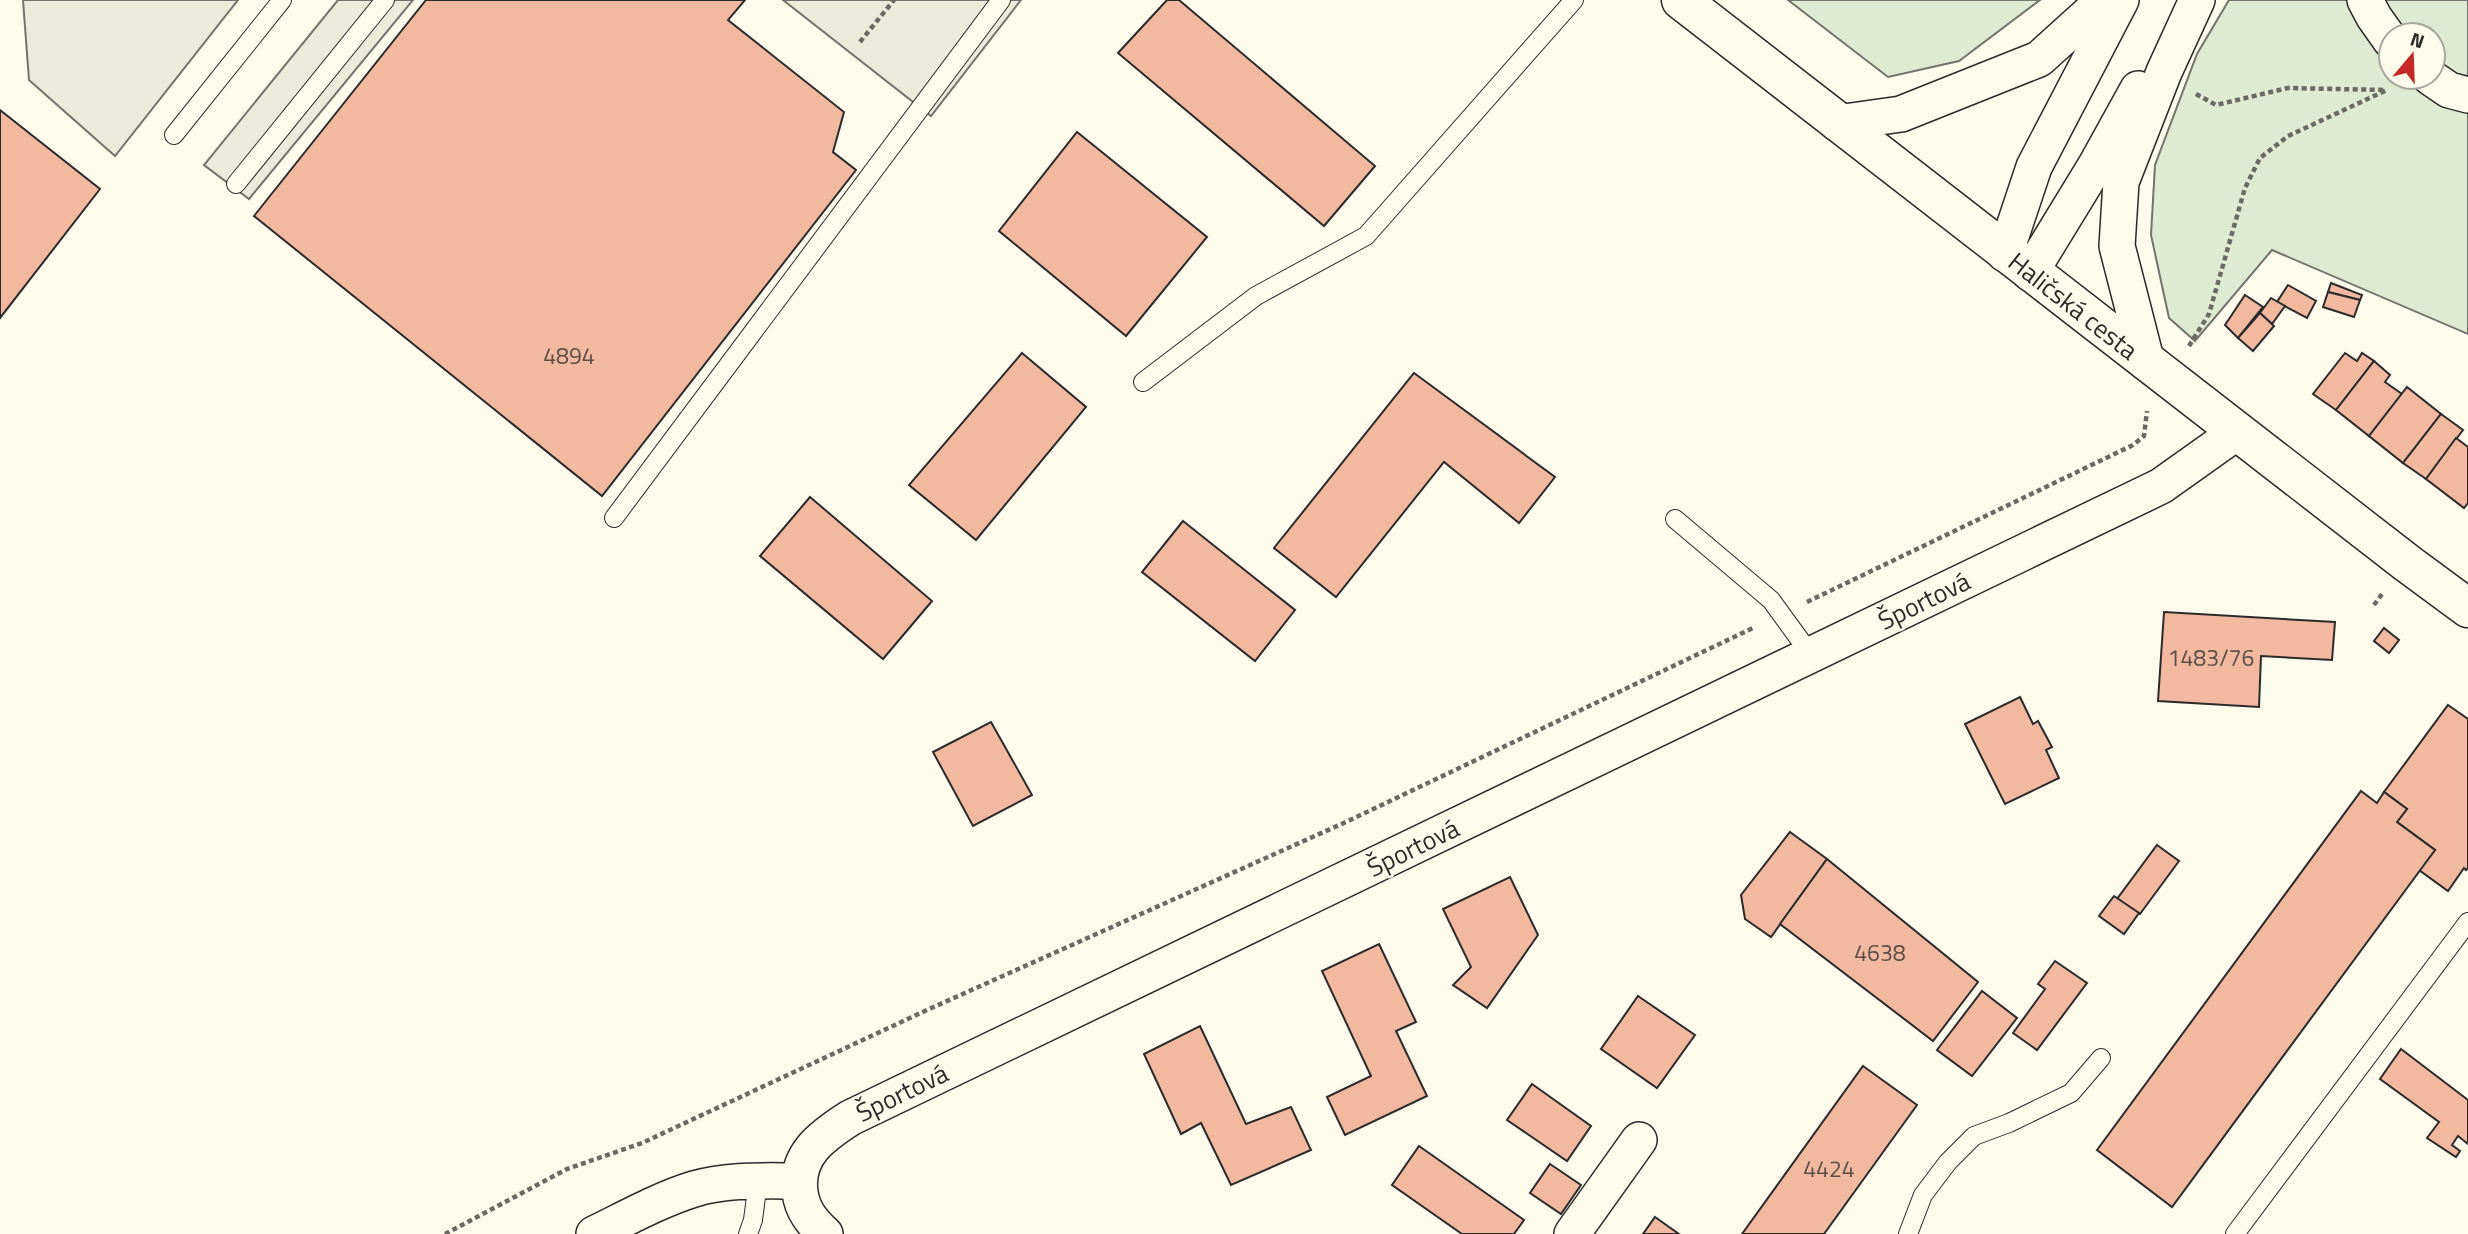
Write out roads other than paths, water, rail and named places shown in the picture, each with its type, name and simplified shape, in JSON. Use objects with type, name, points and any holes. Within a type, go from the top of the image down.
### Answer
[{"type":"main road","name":"Haličská cesta","points":[[1681,0],[2147,363],[2468,608]]},
{"type":"street","points":[[1837,123],[1901,114],[2039,59],[2101,0]]},
{"type":"street","points":[[2018,263],[2034,167],[2121,0]]},
{"type":"street","points":[[2018,263],[2096,165],[2152,63],[2195,0]]},
{"type":"street","points":[[2147,363],[2117,246],[2121,182],[2195,0]]},
{"type":"street","points":[[2365,0],[2377,21]]},
{"type":"street","points":[[2447,89],[2468,95]]},
{"type":"street","name":"Športová","points":[[798,1181],[803,1161],[811,1148],[825,1134],[850,1118],[2161,486],[2237,432]]},
{"type":"street","points":[[1572,1234],[1639,1140]]},
{"type":"street","points":[[594,1234],[659,1202],[696,1188],[758,1181],[798,1181],[801,1204],[825,1234]]},
{"type":"lane","points":[[174,135],[282,0]]},
{"type":"lane","points":[[236,184],[385,0]]},
{"type":"lane","points":[[614,518],[1002,0]]},
{"type":"lane","points":[[1143,383],[1256,296],[1366,236],[1574,0]]},
{"type":"lane","points":[[1675,519],[1771,600],[1811,655]]},
{"type":"lane","points":[[2235,1234],[2468,922]]},
{"type":"lane","points":[[1908,1234],[1923,1195],[1948,1162],[1974,1136],[2009,1123],[2071,1093],[2101,1058]]},
{"type":"lane","points":[[748,1234],[753,1220],[758,1181]]}]
